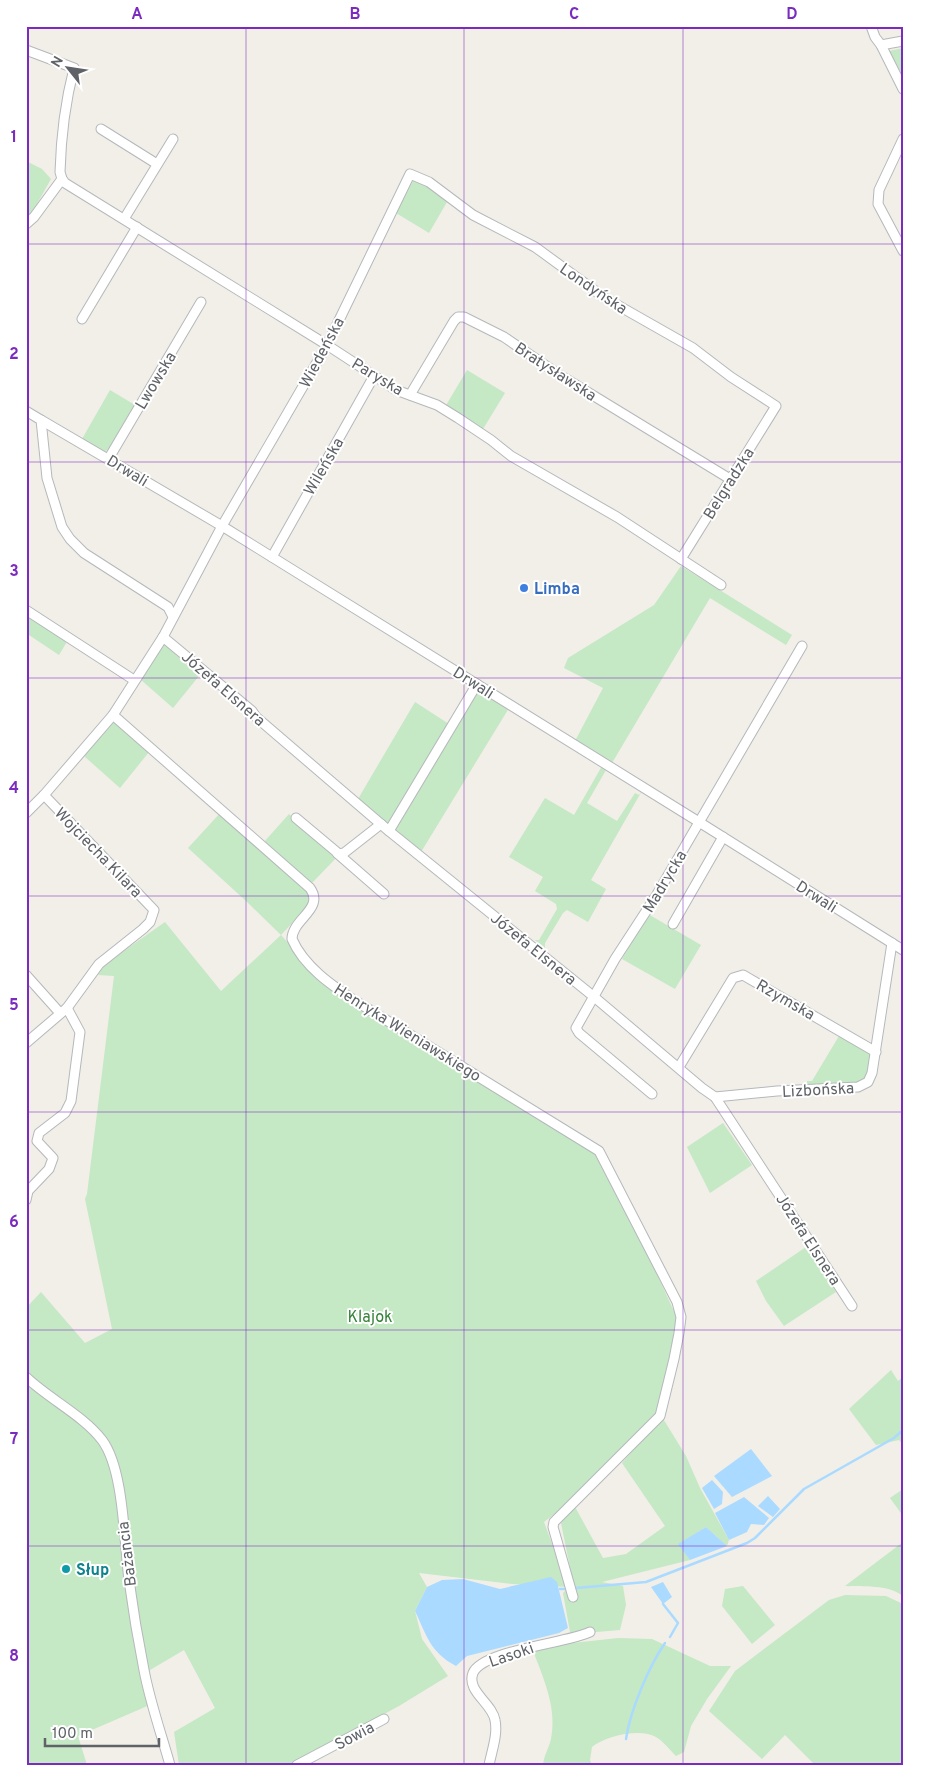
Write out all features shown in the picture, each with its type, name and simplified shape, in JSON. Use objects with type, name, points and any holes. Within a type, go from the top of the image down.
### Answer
[{"type":"street","points":[[871,26],[903,89]]},
{"type":"street","points":[[881,45],[903,41]]},
{"type":"street","points":[[26,50],[74,68],[62,126],[60,172],[62,179],[34,218],[26,224]]},
{"type":"street","points":[[101,129],[157,164]]},
{"type":"street","points":[[903,139],[879,190],[878,204],[903,251]]},
{"type":"street","points":[[124,219],[173,140]]},
{"type":"street","name":"Wiedeńska","points":[[173,616],[222,526],[327,344],[410,174]]},
{"type":"street","name":"Londyńska","points":[[410,174],[429,182],[473,215],[535,247],[605,298],[692,348],[731,377],[776,406]]},
{"type":"street","name":"Paryska","points":[[62,179],[327,344],[396,390],[444,410],[491,440],[511,456],[609,513],[721,585]]},
{"type":"street","points":[[82,319],[137,227]]},
{"type":"street","name":"Lwowska","points":[[109,458],[201,302]]},
{"type":"street","name":"Bratysławska","points":[[410,395],[454,321],[458,317],[464,317],[504,338],[558,374],[730,479]]},
{"type":"street","name":"Wileńska","points":[[272,557],[374,376]]},
{"type":"street","name":"Belgradzka","points":[[681,559],[776,406]]},
{"type":"street","points":[[26,412],[40,420],[47,478],[62,527],[70,539],[84,553],[168,607],[173,616],[163,636],[113,714],[44,795],[26,813]]},
{"type":"street","name":"Drwali","points":[[40,420],[109,458],[222,526],[903,950]]},
{"type":"street","points":[[26,610],[134,680]]},
{"type":"street","name":"Józefa Elsnera","points":[[163,636],[381,824],[594,996],[715,1097],[852,1306]]},
{"type":"street","name":"Madrycka","points":[[652,1094],[577,1031],[578,1024],[656,896],[802,646]]},
{"type":"street","points":[[389,830],[477,684]]},
{"type":"street","name":"Henryka Wieniawskiego","points":[[113,714],[314,892],[313,906],[294,929],[292,939],[306,960],[329,983],[598,1151],[611,1173],[677,1302],[681,1316],[674,1359],[660,1416],[554,1522],[553,1527],[573,1597]]},
{"type":"street","name":"Wojciecha Kilara","points":[[44,795],[154,910],[150,922],[133,939],[100,964],[63,1010]]},
{"type":"street","points":[[296,818],[384,894]]},
{"type":"street","points":[[337,853],[344,853],[381,824]]},
{"type":"street","points":[[673,924],[723,837]]},
{"type":"street","name":"Lizbońska","points":[[715,1097],[777,1091],[861,1087],[868,1082],[871,1077],[876,1052],[892,943]]},
{"type":"street","name":"Rzymska","points":[[679,1067],[733,978],[743,974],[876,1052]]},
{"type":"street","points":[[26,975],[63,1010],[80,1032],[71,1101],[64,1113],[39,1133],[37,1141],[53,1158],[49,1169],[28,1191],[26,1200]]},
{"type":"street","points":[[26,1043],[63,1010]]},
{"type":"street","name":"Bażancia","points":[[26,1377],[91,1428],[102,1440],[111,1456],[118,1480],[129,1580],[144,1671],[170,1765]]},
{"type":"street","name":"Lasoki","points":[[489,1765],[495,1734],[495,1719],[490,1708],[474,1687],[472,1677],[476,1669],[488,1661],[508,1654],[590,1632]]},
{"type":"street","name":"Sowia","points":[[297,1765],[384,1718]]},
{"type":"green space","points":[[903,48],[903,76],[889,51]]},
{"type":"green space","points":[[26,161],[42,169],[51,179],[29,218],[26,219]]},
{"type":"green space","points":[[415,180],[420,181],[447,202],[429,233],[396,213]]},
{"type":"green space","points":[[467,370],[505,393],[483,429],[445,407]]},
{"type":"green space","points":[[110,390],[135,405],[112,445],[105,452],[82,439]]},
{"type":"green space","points":[[681,566],[792,635],[786,645],[710,598],[612,763],[575,741],[603,688],[564,668],[568,658],[654,605]]},
{"type":"green space","points":[[26,614],[68,640],[59,655],[26,633]]},
{"type":"green space","points":[[162,642],[199,676],[173,708],[140,679]]},
{"type":"green space","points":[[478,688],[509,708],[421,852],[394,828]]},
{"type":"green space","points":[[415,702],[449,724],[388,825],[358,799]]},
{"type":"green space","points":[[114,719],[149,752],[120,788],[84,756]]},
{"type":"green space","points":[[602,766],[606,770],[587,803],[617,821],[635,793],[639,795],[643,789],[591,880],[606,889],[588,922],[567,910],[563,913],[545,943],[545,949],[535,940],[539,940],[557,909],[556,904],[535,891],[543,877],[509,857],[545,798],[574,815]]},
{"type":"green space","points":[[222,811],[307,890],[311,896],[311,903],[281,935],[188,848]]},
{"type":"green space","points":[[289,814],[337,857],[311,884],[264,842]]},
{"type":"green space","points":[[648,914],[701,945],[675,989],[622,959]]},
{"type":"green space","name":"Klajok","points":[[165,922],[221,991],[281,935],[327,986],[598,1156],[642,1242],[678,1320],[656,1416],[573,1500],[544,1522],[568,1587],[513,1584],[419,1573],[427,1587],[415,1611],[422,1639],[448,1676],[399,1706],[290,1765],[179,1765],[174,1732],[215,1708],[184,1650],[150,1670],[152,1704],[78,1736],[87,1765],[26,1765],[26,1308],[41,1292],[85,1343],[112,1329],[85,1199],[114,976],[98,975],[105,964]]},
{"type":"green space","points":[[839,1036],[871,1054],[869,1075],[858,1084],[807,1086],[807,1081],[812,1081]]},
{"type":"green space","points":[[723,1123],[752,1165],[710,1193],[687,1147]]},
{"type":"green space","points":[[806,1247],[836,1292],[784,1326],[766,1301],[756,1281]]},
{"type":"green space","points":[[891,1370],[898,1381],[903,1377],[903,1445],[899,1440],[876,1445],[849,1409]]},
{"type":"green space","points":[[662,1417],[686,1456],[700,1488],[729,1540],[727,1546],[706,1527],[679,1544],[690,1560],[602,1582],[623,1586],[626,1605],[620,1630],[573,1634],[570,1632],[563,1593],[573,1582],[561,1523],[574,1505],[603,1558],[626,1554],[665,1526],[622,1463]]},
{"type":"green space","points":[[903,1489],[903,1516],[890,1498]]},
{"type":"green space","points":[[903,1542],[903,1596],[883,1588],[845,1586]]},
{"type":"green space","points":[[743,1586],[775,1625],[752,1644],[722,1606],[725,1589]]},
{"type":"green space","points":[[845,1595],[886,1596],[903,1604],[903,1765],[815,1765],[785,1735],[762,1759],[709,1711],[735,1671],[829,1600]]},
{"type":"green space","points":[[618,1638],[652,1639],[710,1666],[731,1666],[707,1699],[691,1726],[684,1752],[676,1756],[656,1737],[649,1734],[632,1733],[614,1737],[592,1747],[590,1760],[592,1765],[543,1765],[551,1739],[552,1717],[549,1696],[535,1652],[545,1646]]},
{"type":"water","points":[[751,1449],[772,1476],[732,1497],[714,1476]]},
{"type":"water","points":[[712,1480],[723,1492],[722,1504],[714,1509],[702,1488]]},
{"type":"water","points":[[768,1496],[780,1509],[773,1517],[758,1506]]},
{"type":"water","points":[[744,1497],[769,1518],[764,1525],[751,1524],[747,1532],[729,1540],[715,1513]]},
{"type":"water","points":[[706,1527],[727,1546],[690,1560],[678,1544]]},
{"type":"water","points":[[551,1577],[557,1582],[568,1628],[559,1633],[467,1656],[456,1666],[440,1655],[430,1643],[415,1611],[427,1587],[442,1580],[463,1579],[500,1589]]},
{"type":"water","points":[[663,1582],[672,1597],[663,1604],[651,1587]]},
{"type":"waterway","points":[[576,1588],[646,1582],[747,1543],[755,1538],[804,1489],[894,1438],[903,1430]]},
{"type":"waterway","points":[[560,1589],[565,1589]]},
{"type":"waterway","points":[[663,1604],[678,1623],[670,1637]]},
{"type":"waterway","points":[[626,1739],[641,1689],[665,1643]]},
{"type":"place","name":"Limba","points":[[524,588]]},
{"type":"place","name":"Słup","points":[[66,1569]]}]
